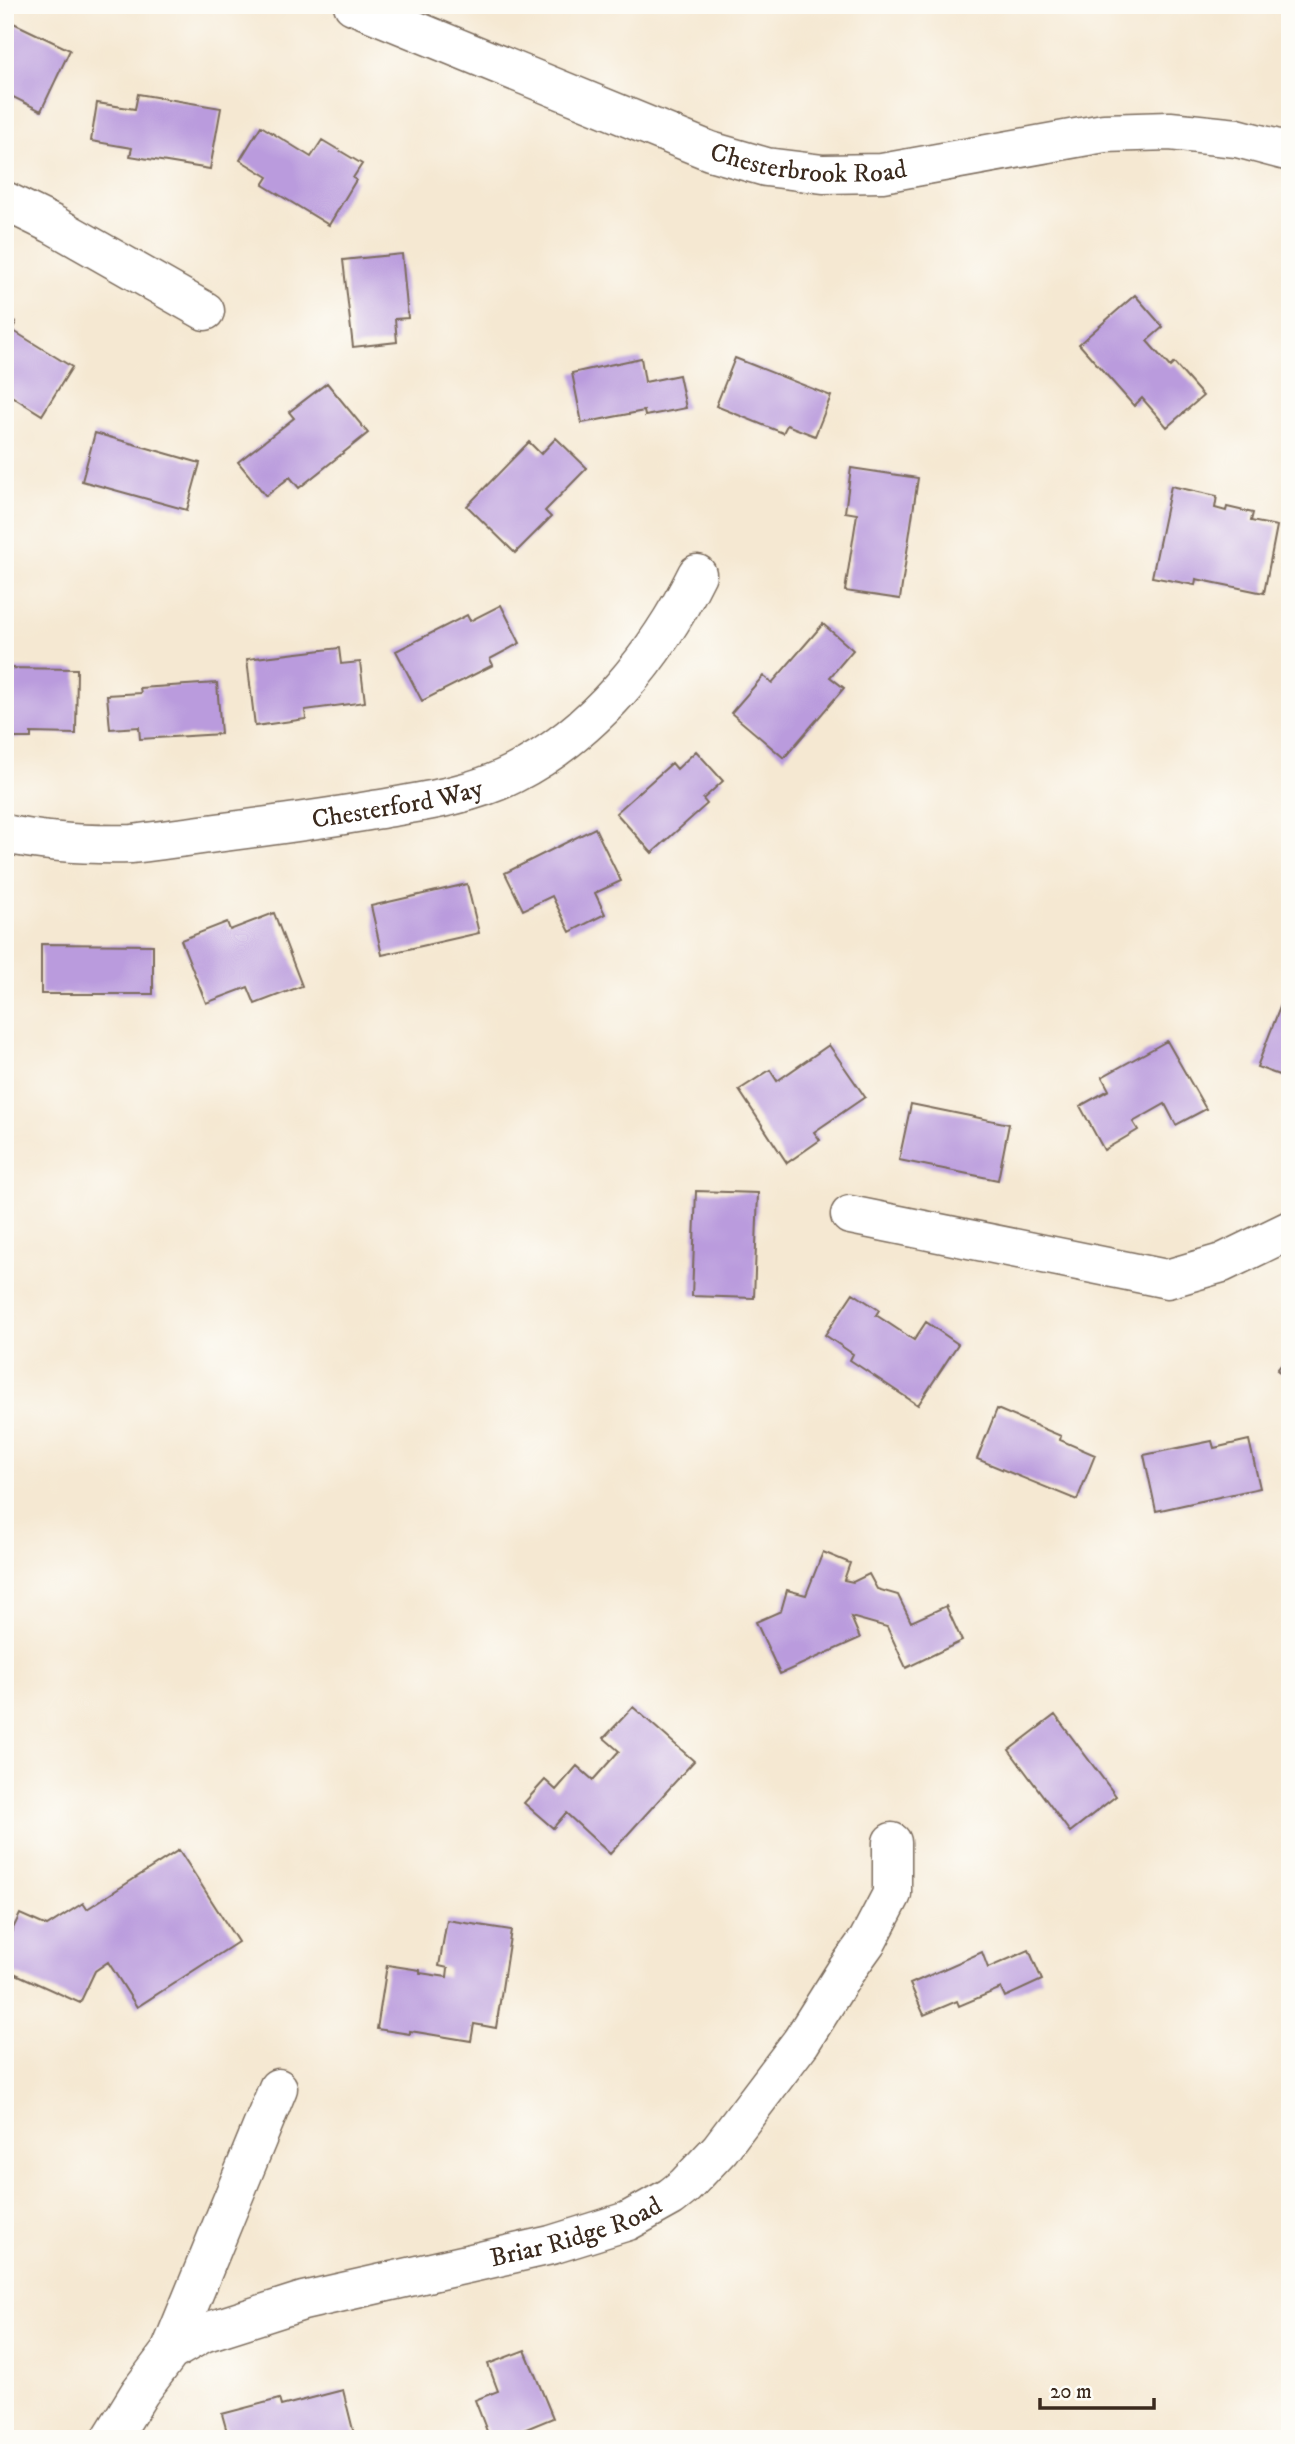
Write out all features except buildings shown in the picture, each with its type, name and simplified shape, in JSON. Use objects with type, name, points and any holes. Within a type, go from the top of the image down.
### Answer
[{"type":"street","name":"Chesterbrook Road","points":[[352,5],[710,152],[766,167],[823,174],[882,173],[1104,133],[1170,131],[1237,138],[1290,152]]},
{"type":"street","points":[[5,201],[52,224],[205,311]]},
{"type":"street","name":"Chesterford Way","points":[[5,834],[34,840],[105,845],[132,844],[337,817],[467,793],[512,775],[555,749],[606,705],[650,654],[684,601],[697,574]]},
{"type":"street","points":[[850,1215],[1167,1279],[1222,1263],[1290,1230]]},
{"type":"street","name":"Briar Ridge Road","points":[[111,2439],[140,2392],[170,2352],[203,2333],[303,2301],[551,2245],[628,2221],[671,2197],[720,2149],[801,2042],[868,1940],[892,1894],[892,1842]]},
{"type":"street","points":[[170,2352],[278,2088]]}]
